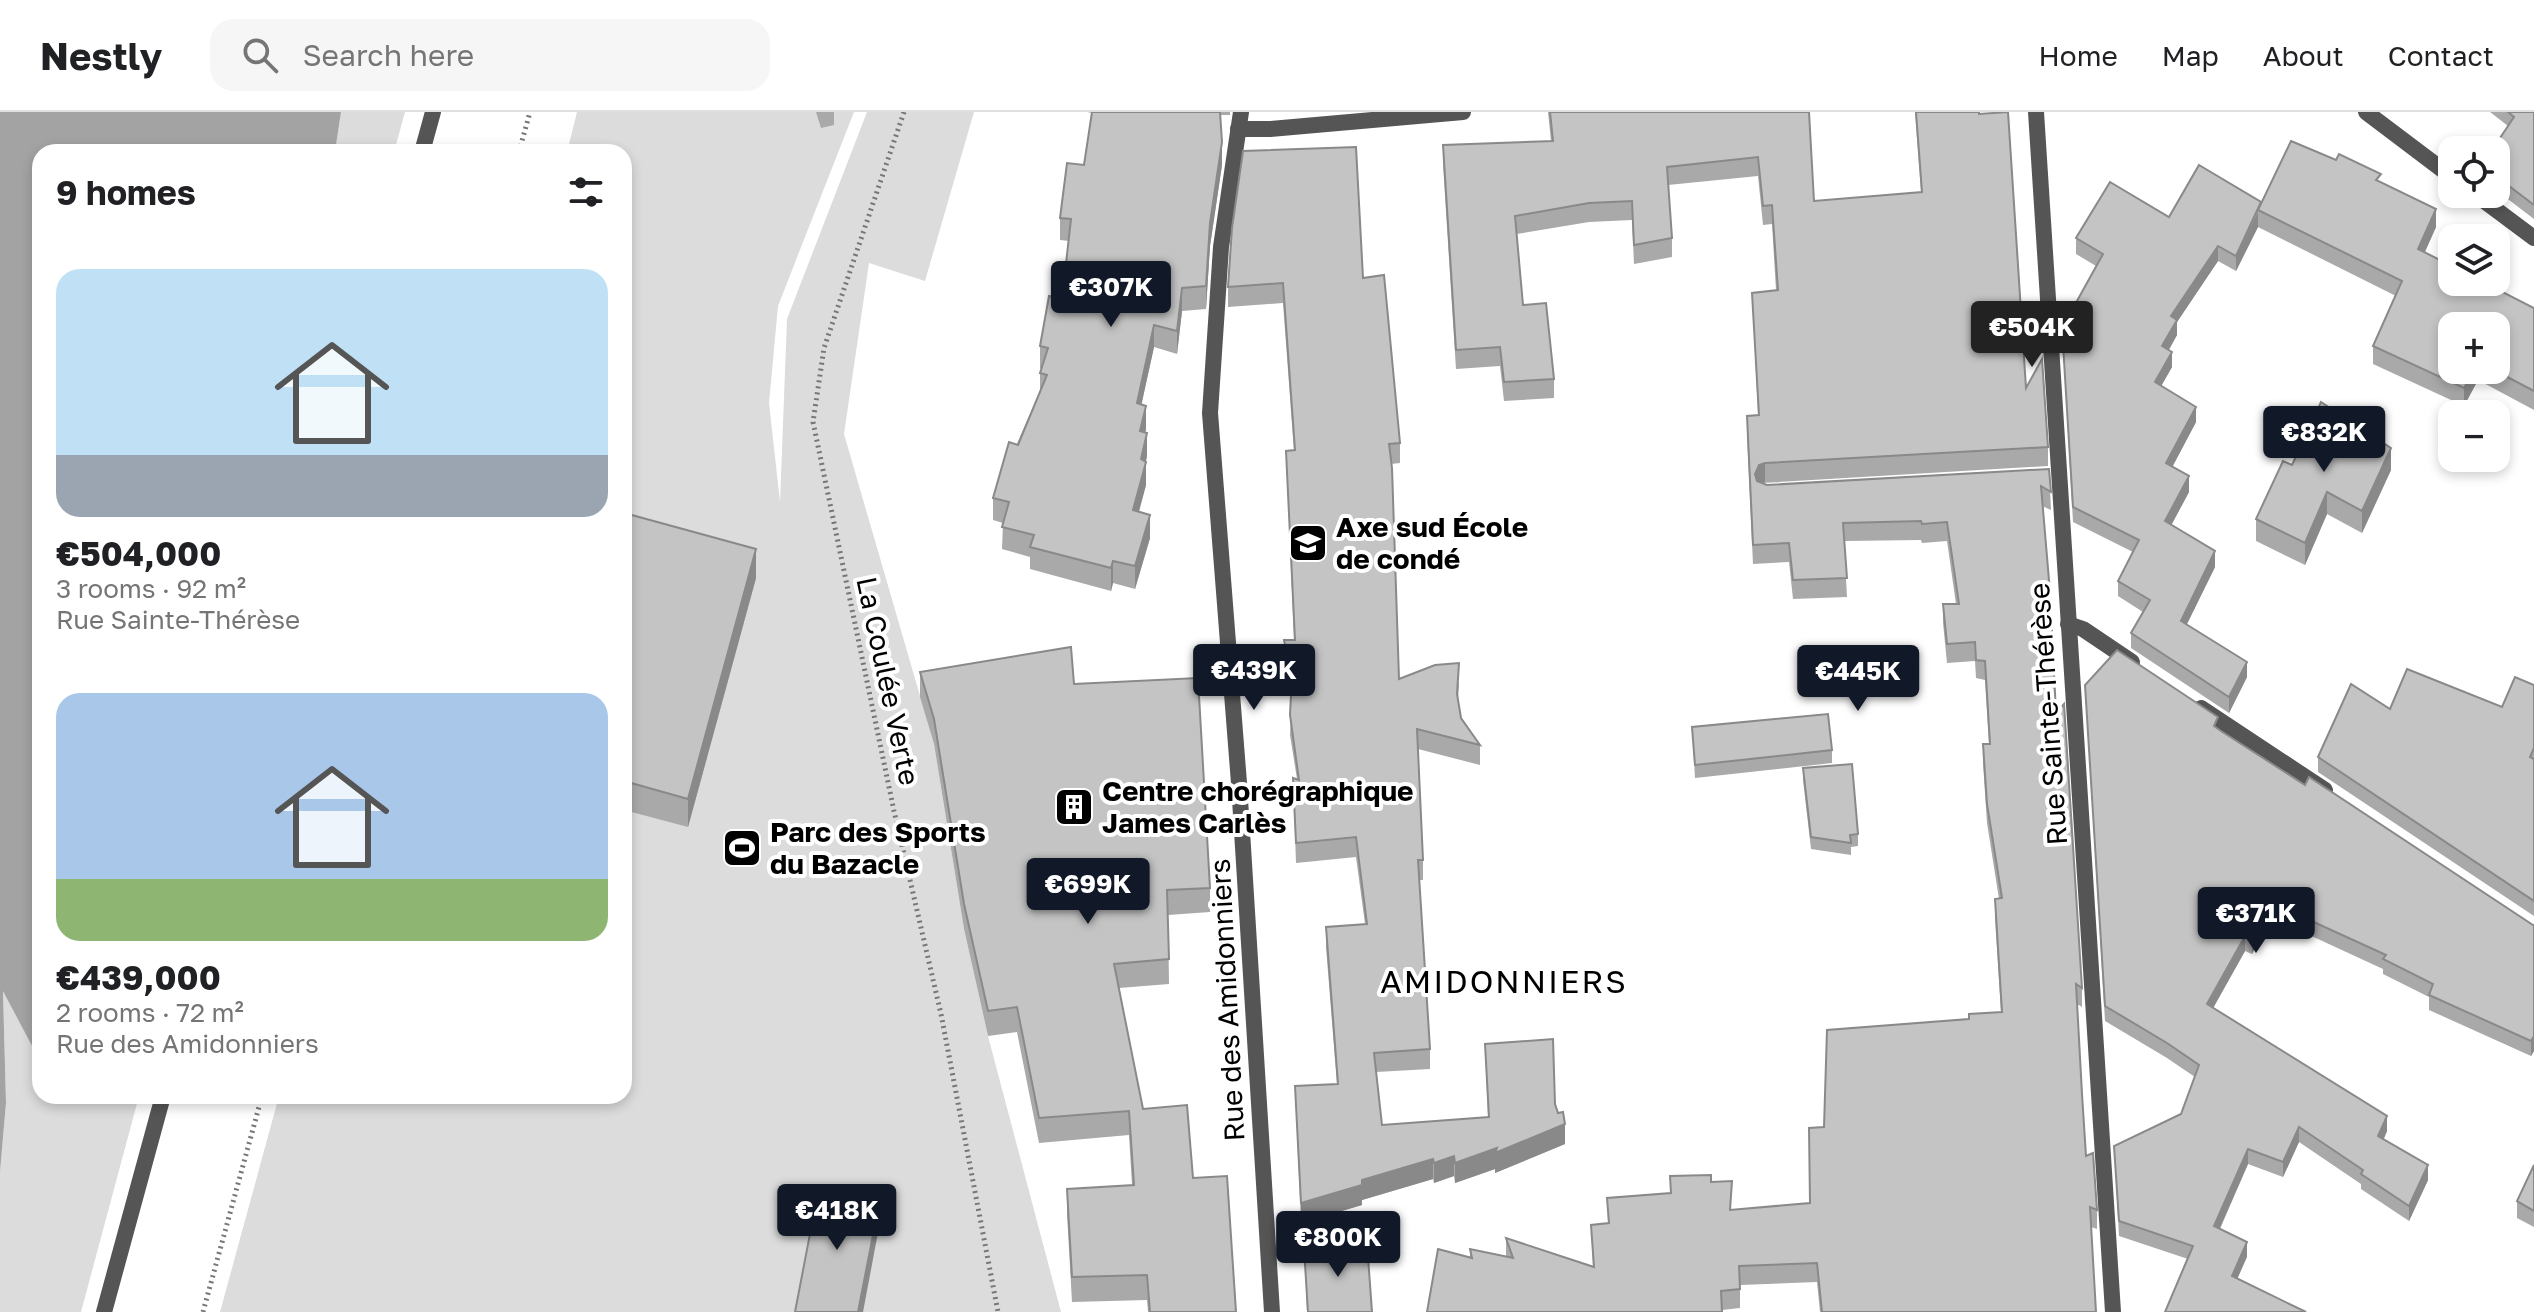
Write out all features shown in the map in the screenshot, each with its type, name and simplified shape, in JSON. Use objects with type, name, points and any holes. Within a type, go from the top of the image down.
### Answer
[{"type":"street","points":[[424,144],[433,112]]},
{"type":"street","name":"Rue des Amidonniers","points":[[1241,112],[1221,247],[1210,413],[1239,783],[1272,1312]]},
{"type":"street","points":[[1238,129],[1270,129],[1463,112]]},
{"type":"street","name":"Rue Sainte-Thérèse","points":[[2036,112],[2113,1312]]},
{"type":"street","points":[[2366,112],[2438,166]]},
{"type":"street","points":[[2494,208],[2534,238]]},
{"type":"street","points":[[2041,477],[2059,476]]},
{"type":"street","points":[[2068,624],[2083,629],[2149,673]]},
{"type":"street","points":[[2189,699],[2335,797]]},
{"type":"street","points":[[104,1312],[161,1104]]},
{"type":"path","points":[[521,144],[530,112]]},
{"type":"path","name":"La Coulée Verte","points":[[904,112],[824,348],[813,422],[891,795],[941,1014],[998,1312]]},
{"type":"path","points":[[203,1312],[260,1104]]},
{"type":"shaded area","points":[[0,112],[341,112],[336,144],[32,144],[32,1046],[3,991],[6,1103],[0,1172]]},
{"type":"shaded area","points":[[341,112],[405,112],[396,144],[336,144]]},
{"type":"shaded area","name":"Parc des Sports du Bazacle","points":[[577,112],[854,112],[778,306],[769,403],[780,502],[787,319],[867,112],[974,112],[925,281],[869,263],[844,434],[934,744],[964,929],[988,1036],[1061,1312],[220,1312],[277,1104],[632,1104],[632,144],[569,144]]},
{"type":"shaded area","points":[[3,988],[32,1045],[32,1104],[137,1104],[81,1312],[0,1312],[0,1172],[6,1103]]},
{"type":"building","points":[[1092,112],[1220,112],[1222,142],[1210,223],[1206,286],[1182,288],[1177,331],[1154,325],[1137,403],[1146,406],[1140,431],[1147,433],[1141,459],[1146,462],[1133,510],[1150,515],[1135,566],[1113,561],[1111,568],[1030,547],[1034,535],[1002,527],[1009,502],[993,498],[1009,442],[1018,445],[1047,375],[1040,373],[1048,348],[1040,346],[1049,296],[1062,299],[1071,219],[1060,218],[1067,163],[1084,165]]},
{"type":"building","points":[[1550,112],[1809,112],[1814,201],[1922,192],[1916,112],[2008,112],[2026,388],[2042,359],[2048,447],[1765,463],[1759,465],[1755,474],[1757,481],[1767,485],[2049,469],[2051,492],[2041,486],[2056,713],[2064,704],[2082,988],[2076,984],[2086,1156],[2093,1153],[2097,1210],[2090,1207],[2096,1312],[1822,1312],[1817,1263],[1739,1266],[1740,1289],[1721,1291],[1722,1312],[1427,1312],[1438,1249],[1472,1258],[1470,1249],[1513,1258],[1506,1238],[1594,1267],[1591,1225],[1609,1223],[1607,1198],[1671,1193],[1670,1176],[1711,1175],[1711,1182],[1732,1181],[1730,1210],[1810,1203],[1809,1128],[1824,1127],[1827,1030],[1969,1019],[1969,1014],[2002,1012],[1995,899],[2002,898],[1987,804],[1983,744],[1990,744],[1985,661],[1976,660],[1975,642],[1947,644],[1943,604],[1959,604],[1947,522],[1843,523],[1847,578],[1793,580],[1789,543],[1753,545],[1747,416],[1759,415],[1752,293],[1778,290],[1772,205],[1763,206],[1758,157],[1667,167],[1672,238],[1634,245],[1632,201],[1589,203],[1515,216],[1523,305],[1546,303],[1554,379],[1504,382],[1500,347],[1456,350],[1443,145],[1553,141]]},
{"type":"building","points":[[2508,112],[2534,112],[2534,205],[2510,187],[2510,136],[2501,136],[2514,117]]},
{"type":"building","points":[[2291,141],[2336,160],[2339,154],[2381,174],[2376,180],[2436,209],[2418,249],[2438,259],[2438,296],[2510,296],[2534,308],[2534,391],[2510,378],[2510,312],[2438,312],[2438,376],[2373,346],[2402,281],[2258,210]]},
{"type":"building","points":[[1356,147],[1363,278],[1384,275],[1400,443],[1389,444],[1399,679],[1435,665],[1459,663],[1457,694],[1461,718],[1480,745],[1417,729],[1423,860],[1418,860],[1430,1049],[1374,1053],[1382,1125],[1489,1117],[1485,1044],[1553,1039],[1555,1104],[1558,1113],[1563,1112],[1565,1124],[1495,1153],[1497,1148],[1455,1163],[1454,1156],[1434,1163],[1433,1159],[1362,1180],[1362,1185],[1301,1203],[1295,1086],[1338,1084],[1326,927],[1367,924],[1356,837],[1296,843],[1293,778],[1299,780],[1290,715],[1292,675],[1284,640],[1295,640],[1286,451],[1295,450],[1283,283],[1228,287],[1232,228],[1243,151]]},
{"type":"building","points":[[2199,165],[2261,202],[2236,256],[2218,246],[2171,316],[2177,320],[2162,346],[2172,352],[2155,382],[2196,407],[2166,463],[2189,476],[2165,521],[2215,551],[2181,621],[2247,662],[2229,697],[2131,633],[2150,600],[2118,581],[2139,540],[2073,507],[2062,328],[2103,254],[2076,238],[2110,182],[2169,217]]},
{"type":"building","points":[[2321,402],[2391,448],[2362,511],[2327,492],[2305,543],[2256,519],[2283,461],[2292,465]]},
{"type":"building","points":[[632,515],[756,549],[688,799],[632,783]]},
{"type":"building","points":[[1071,647],[1074,684],[1198,678],[1210,888],[1167,890],[1169,959],[1114,964],[1143,1109],[1187,1105],[1193,1178],[1227,1176],[1236,1312],[1150,1312],[1147,1275],[1072,1277],[1067,1189],[1134,1185],[1129,1111],[1039,1118],[1017,1007],[988,1011],[964,904],[934,719],[920,672]]},
{"type":"building","points":[[2117,650],[2218,717],[2214,726],[2221,731],[2305,785],[2309,777],[2534,925],[2534,1036],[2531,1041],[2429,995],[2433,984],[2383,959],[2386,955],[2270,902],[2252,939],[2245,936],[2207,1004],[2387,1116],[2378,1136],[2428,1165],[2409,1206],[2361,1174],[2363,1170],[2299,1127],[2283,1162],[2248,1149],[2214,1226],[2247,1242],[2232,1276],[2306,1312],[2165,1312],[2193,1246],[2119,1221],[2114,1146],[2181,1114],[2199,1065],[2105,1006],[2085,685]]},
{"type":"building","points":[[2407,669],[2502,707],[2515,677],[2534,685],[2534,748],[2530,757],[2534,759],[2534,901],[2318,757],[2351,684],[2390,709]]},
{"type":"building","points":[[1828,714],[1832,750],[1695,765],[1692,727]]},
{"type":"building","points":[[1852,764],[1858,834],[1850,835],[1851,843],[1811,837],[1803,768]]},
{"type":"building","points":[[2534,1165],[2534,1211],[2517,1201]]},
{"type":"building","points":[[819,1187],[880,1199],[858,1312],[795,1312]]},
{"type":"building","points":[[1367,1243],[1372,1312],[1308,1312],[1304,1248]]},
{"type":"place","name":"Axe sud École de condé","points":[[1308,543]]},
{"type":"place","name":"Centre chorégraphique James Carlès","points":[[1074,807]]},
{"type":"place","name":"Parc des Sports du Bazacle","points":[[742,848]]},
{"type":"district","name":"AMIDONNIERS","points":[[1504,982]]}]
